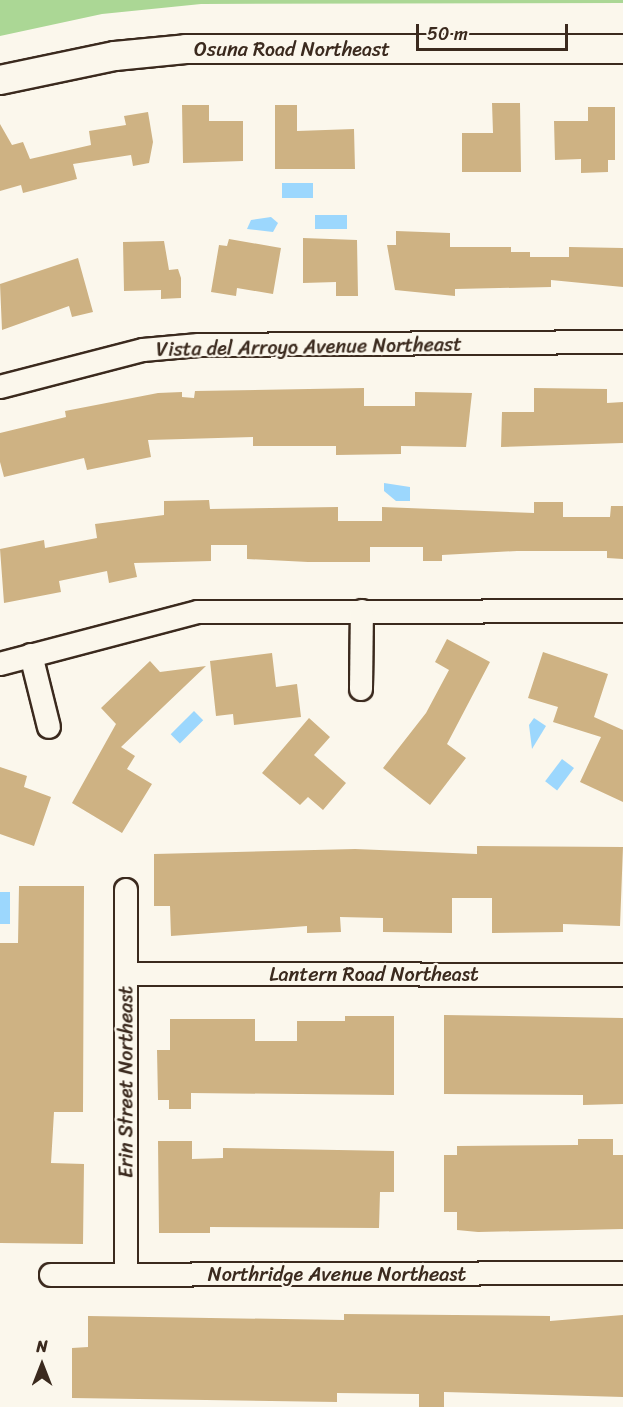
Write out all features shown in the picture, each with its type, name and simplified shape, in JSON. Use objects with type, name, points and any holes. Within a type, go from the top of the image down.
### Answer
[{"type":"street","name":"Osuna Road Northeast","points":[[0,80],[115,56],[186,49],[623,49]]},
{"type":"street","name":"Vista del Arroyo Avenue Northeast","points":[[0,387],[143,350],[199,345],[623,342]]},
{"type":"street","points":[[361,689],[362,611]]},
{"type":"street","points":[[0,664],[198,612],[623,611]]},
{"type":"street","points":[[31,655],[49,727]]},
{"type":"street","name":"Erin Street Northeast","points":[[126,890],[126,1275]]},
{"type":"street","name":"Lantern Road Northeast","points":[[126,974],[623,975]]},
{"type":"street","name":"Northridge Avenue Northeast","points":[[51,1275],[623,1273]]},
{"type":"green space","points":[[0,0],[623,0],[623,3],[201,4],[102,14],[0,36]]},
{"type":"water","points":[[282,183],[313,183],[313,198],[282,198]]},
{"type":"water","points":[[315,215],[347,215],[347,229],[315,229]]},
{"type":"water","points":[[271,217],[278,223],[273,232],[247,229],[251,220]]},
{"type":"water","points":[[384,483],[410,487],[410,501],[396,501],[384,491]]},
{"type":"water","points":[[194,711],[203,720],[180,744],[171,734]]},
{"type":"water","points":[[534,718],[546,726],[532,749],[529,725]]},
{"type":"water","points":[[562,759],[574,768],[557,790],[545,781]]},
{"type":"water","points":[[0,892],[10,892],[10,924],[0,924]]},
{"type":"building","points":[[492,103],[520,103],[521,172],[462,172],[462,133],[493,133]]},
{"type":"building","points":[[182,105],[209,105],[209,121],[243,121],[243,161],[183,163]]},
{"type":"building","points":[[275,105],[297,105],[297,131],[354,129],[355,169],[275,169]]},
{"type":"building","points":[[588,107],[615,107],[615,160],[608,160],[608,172],[581,173],[581,159],[555,160],[554,121],[588,121]]},
{"type":"building","points":[[148,112],[153,142],[149,163],[133,166],[131,155],[73,164],[77,179],[23,193],[21,185],[0,191],[0,124],[12,145],[23,142],[30,159],[91,145],[89,131],[126,125],[124,116]]},
{"type":"building","points":[[396,231],[450,233],[450,247],[511,247],[511,252],[530,252],[530,257],[569,257],[569,247],[623,248],[623,287],[551,280],[551,287],[455,289],[455,296],[395,290],[387,245],[396,245]]},
{"type":"building","points":[[303,238],[357,240],[358,296],[336,296],[336,282],[303,283]]},
{"type":"building","points":[[229,239],[281,248],[273,294],[237,288],[236,296],[211,292],[219,245],[227,246]]},
{"type":"building","points":[[164,241],[169,270],[178,269],[181,278],[181,298],[161,299],[161,290],[124,291],[123,242]]},
{"type":"building","points":[[78,258],[93,312],[72,317],[69,306],[2,330],[0,284]]},
{"type":"building","points":[[364,388],[364,406],[415,406],[415,392],[472,393],[466,447],[401,446],[401,454],[336,455],[336,446],[253,446],[253,437],[148,440],[151,457],[87,470],[84,458],[4,477],[0,462],[0,433],[66,417],[65,411],[158,393],[182,392],[182,397],[194,398],[195,391]]},
{"type":"building","points":[[534,388],[607,389],[607,403],[623,402],[623,443],[501,447],[502,412],[534,412]]},
{"type":"building","points":[[209,500],[210,509],[338,507],[338,521],[382,521],[382,507],[534,513],[534,502],[563,502],[563,517],[610,517],[611,506],[623,506],[623,559],[607,558],[607,551],[517,551],[442,555],[442,561],[423,561],[423,547],[370,547],[370,562],[308,562],[247,559],[247,545],[211,545],[211,561],[134,563],[137,577],[109,583],[107,571],[59,581],[61,592],[4,603],[0,549],[44,540],[45,548],[97,538],[95,524],[164,515],[164,501]]},
{"type":"building","points":[[447,639],[490,662],[447,744],[466,758],[430,805],[383,768],[426,713],[449,670],[435,662]]},
{"type":"building","points":[[543,652],[608,674],[594,717],[623,730],[623,802],[580,782],[601,737],[553,722],[558,707],[528,698]]},
{"type":"building","points":[[272,653],[276,687],[297,684],[301,717],[234,725],[233,714],[216,716],[210,661]]},
{"type":"building","points":[[150,661],[160,672],[206,666],[121,747],[135,756],[127,769],[152,784],[122,833],[72,803],[116,724],[101,708]]},
{"type":"building","points":[[309,718],[330,737],[314,755],[346,783],[323,810],[308,797],[300,805],[262,773]]},
{"type":"building","points":[[0,767],[27,776],[24,787],[51,797],[34,846],[0,834]]},
{"type":"building","points":[[477,846],[623,847],[620,926],[563,924],[563,932],[492,933],[492,898],[452,898],[452,933],[383,932],[383,918],[340,917],[341,932],[307,933],[307,926],[171,936],[170,906],[154,906],[154,854],[355,849],[477,854]]},
{"type":"building","points":[[19,886],[84,886],[83,1112],[54,1112],[51,1163],[84,1164],[83,1244],[0,1243],[0,943],[18,943]]},
{"type":"building","points":[[444,1015],[623,1018],[623,1104],[583,1105],[583,1095],[444,1094]]},
{"type":"building","points":[[345,1016],[394,1016],[394,1095],[191,1093],[191,1109],[169,1109],[169,1100],[158,1100],[157,1050],[170,1050],[170,1019],[255,1019],[255,1041],[297,1041],[297,1021],[345,1021]]},
{"type":"building","points":[[578,1139],[613,1139],[613,1155],[623,1155],[623,1229],[478,1232],[457,1230],[457,1212],[444,1212],[444,1155],[457,1155],[457,1146],[578,1145]]},
{"type":"building","points":[[158,1141],[192,1141],[192,1159],[223,1158],[223,1148],[394,1151],[394,1192],[380,1192],[379,1228],[210,1227],[210,1233],[159,1233]]},
{"type":"building","points":[[344,1314],[550,1316],[550,1321],[623,1315],[623,1397],[444,1392],[444,1407],[419,1407],[419,1394],[337,1393],[337,1402],[72,1398],[72,1348],[88,1347],[88,1316],[344,1320]]}]
